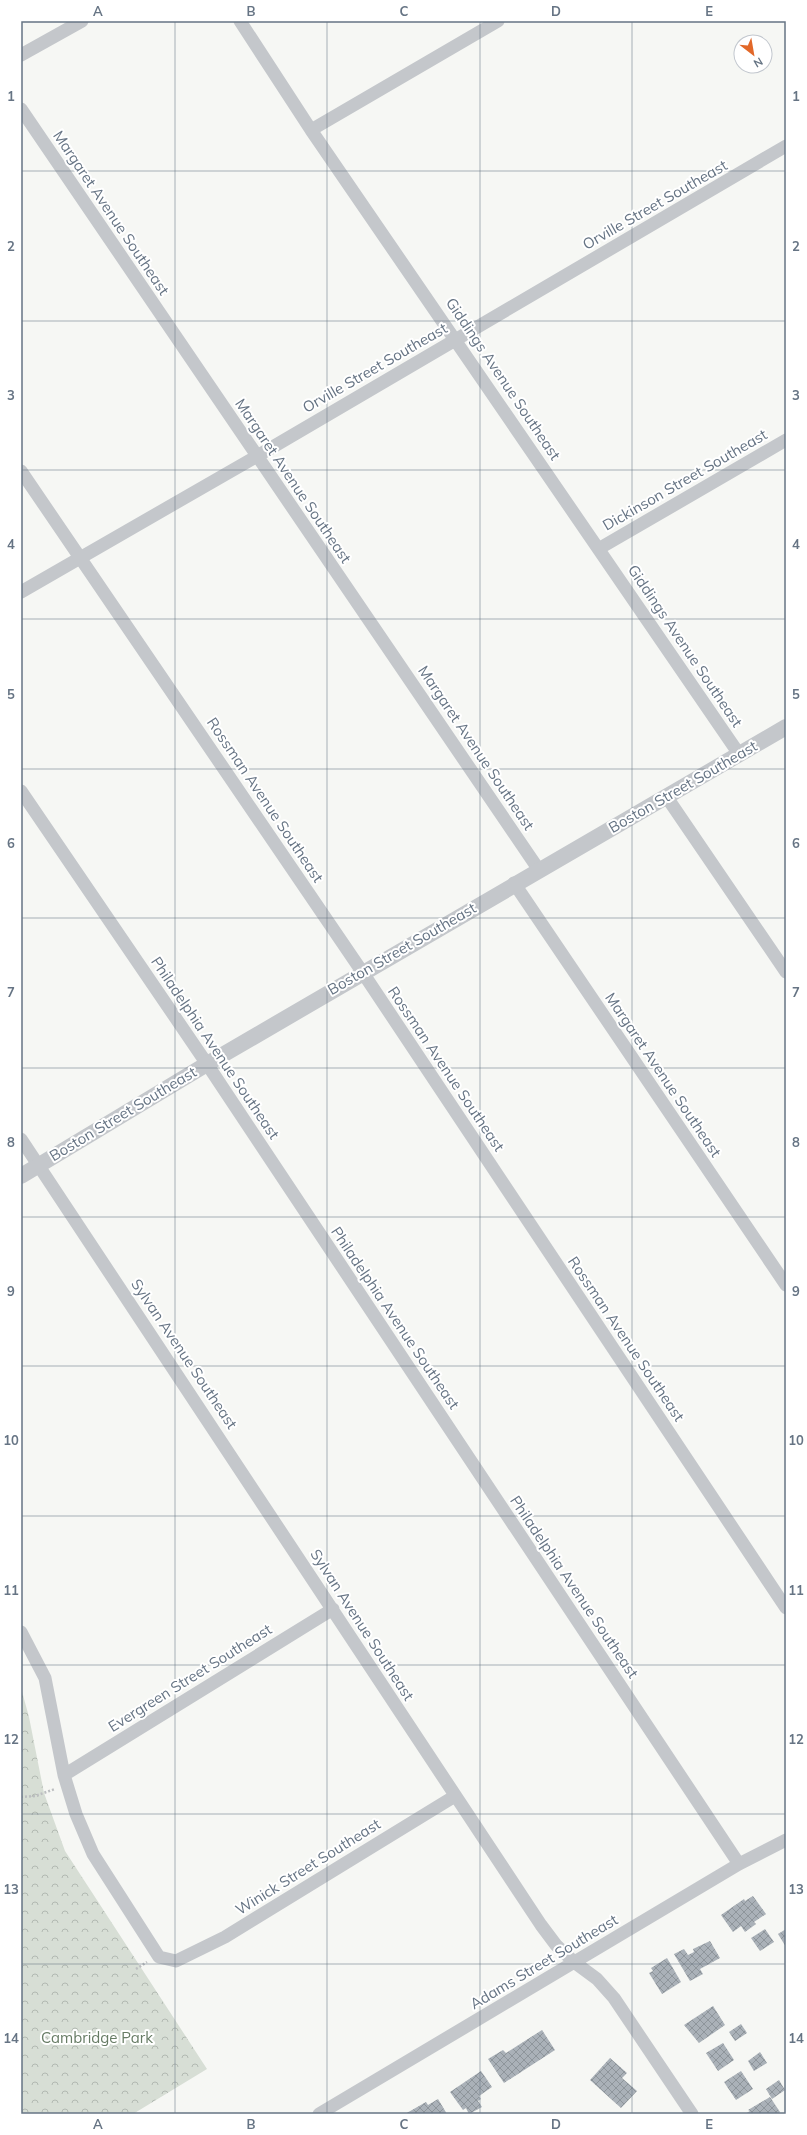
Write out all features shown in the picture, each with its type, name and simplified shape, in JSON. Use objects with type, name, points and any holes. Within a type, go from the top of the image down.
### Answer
[{"type":"street","points":[[21,55],[82,21]]},
{"type":"street","name":"Giddings Avenue Southeast","points":[[240,21],[311,130],[600,548],[739,754]]},
{"type":"street","points":[[311,130],[498,21]]},
{"type":"street","name":"Margaret Avenue Southeast","points":[[21,109],[539,870]]},
{"type":"street","name":"Orville Street Southeast","points":[[21,592],[257,456],[786,146]]},
{"type":"street","name":"Dickinson Street Southeast","points":[[600,548],[786,440]]},
{"type":"street","name":"Rossman Avenue Southeast","points":[[21,471],[363,973],[786,1608]]},
{"type":"street","name":"Boston Street Southeast","points":[[21,1176],[207,1064],[514,883],[786,727]]},
{"type":"street","name":"Philadelphia Avenue Southeast","points":[[21,791],[207,1064],[739,1864]]},
{"type":"street","points":[[666,796],[786,972]]},
{"type":"street","name":"Margaret Avenue Southeast","points":[[514,883],[786,1285]]},
{"type":"street","name":"Sylvan Avenue Southeast","points":[[21,1140],[39,1165],[541,1925],[556,1945],[574,1962],[596,1979],[614,1998],[692,2114]]},
{"type":"street","name":"Evergreen Street Southeast","points":[[66,1780],[333,1609]]},
{"type":"street","points":[[21,1632],[45,1678],[66,1780]]},
{"type":"street","name":"Winick Street Southeast","points":[[66,1780],[76,1814],[93,1854],[159,1957],[176,1961],[225,1937],[455,1796]]},
{"type":"street","name":"Adams Street Southeast","points":[[319,2114],[739,1864],[785,1843]]},
{"type":"path","points":[[21,1797],[35,1796],[66,1780]]},
{"type":"path","points":[[136,1969],[151,1960]]},
{"type":"green space","name":"Cambridge Park","points":[[21,1688],[29,1717],[44,1793],[65,1851],[207,2069],[133,2114],[21,2114]]},
{"type":"building","points":[[753,1896],[766,1914],[754,1922],[756,1924],[745,1932],[741,1926],[733,1932],[721,1915],[744,1899],[745,1901]]},
{"type":"building","points":[[765,1929],[774,1942],[760,1951],[751,1938]]},
{"type":"building","points":[[786,1929],[786,1947],[778,1934]]},
{"type":"building","points":[[710,1941],[720,1958],[700,1969],[703,1974],[690,1981],[674,1954],[684,1949],[688,1955],[694,1952],[693,1949]]},
{"type":"building","points":[[667,1958],[681,1982],[662,1994],[649,1973],[653,1971],[651,1968]]},
{"type":"building","points":[[713,2006],[725,2025],[699,2043],[684,2025]]},
{"type":"building","points":[[741,2024],[747,2033],[735,2041],[729,2032]]},
{"type":"building","points":[[542,2030],[555,2050],[504,2083],[488,2059],[503,2050],[506,2053]]},
{"type":"building","points":[[723,2043],[734,2060],[718,2071],[706,2053]]},
{"type":"building","points":[[760,2052],[767,2063],[754,2071],[748,2061]]},
{"type":"building","points":[[610,2058],[627,2073],[622,2078],[637,2091],[621,2108],[590,2080]]},
{"type":"building","points":[[481,2071],[492,2087],[479,2096],[481,2099],[478,2101],[482,2107],[469,2114],[466,2108],[463,2110],[450,2092]]},
{"type":"building","points":[[741,2071],[753,2089],[736,2100],[724,2082]]},
{"type":"building","points":[[779,2080],[785,2090],[772,2099],[766,2089]]},
{"type":"building","points":[[770,2097],[780,2112],[778,2114],[745,2114],[750,2111],[748,2110]]},
{"type":"building","points":[[438,2099],[447,2114],[405,2114],[426,2102],[428,2105]]}]
